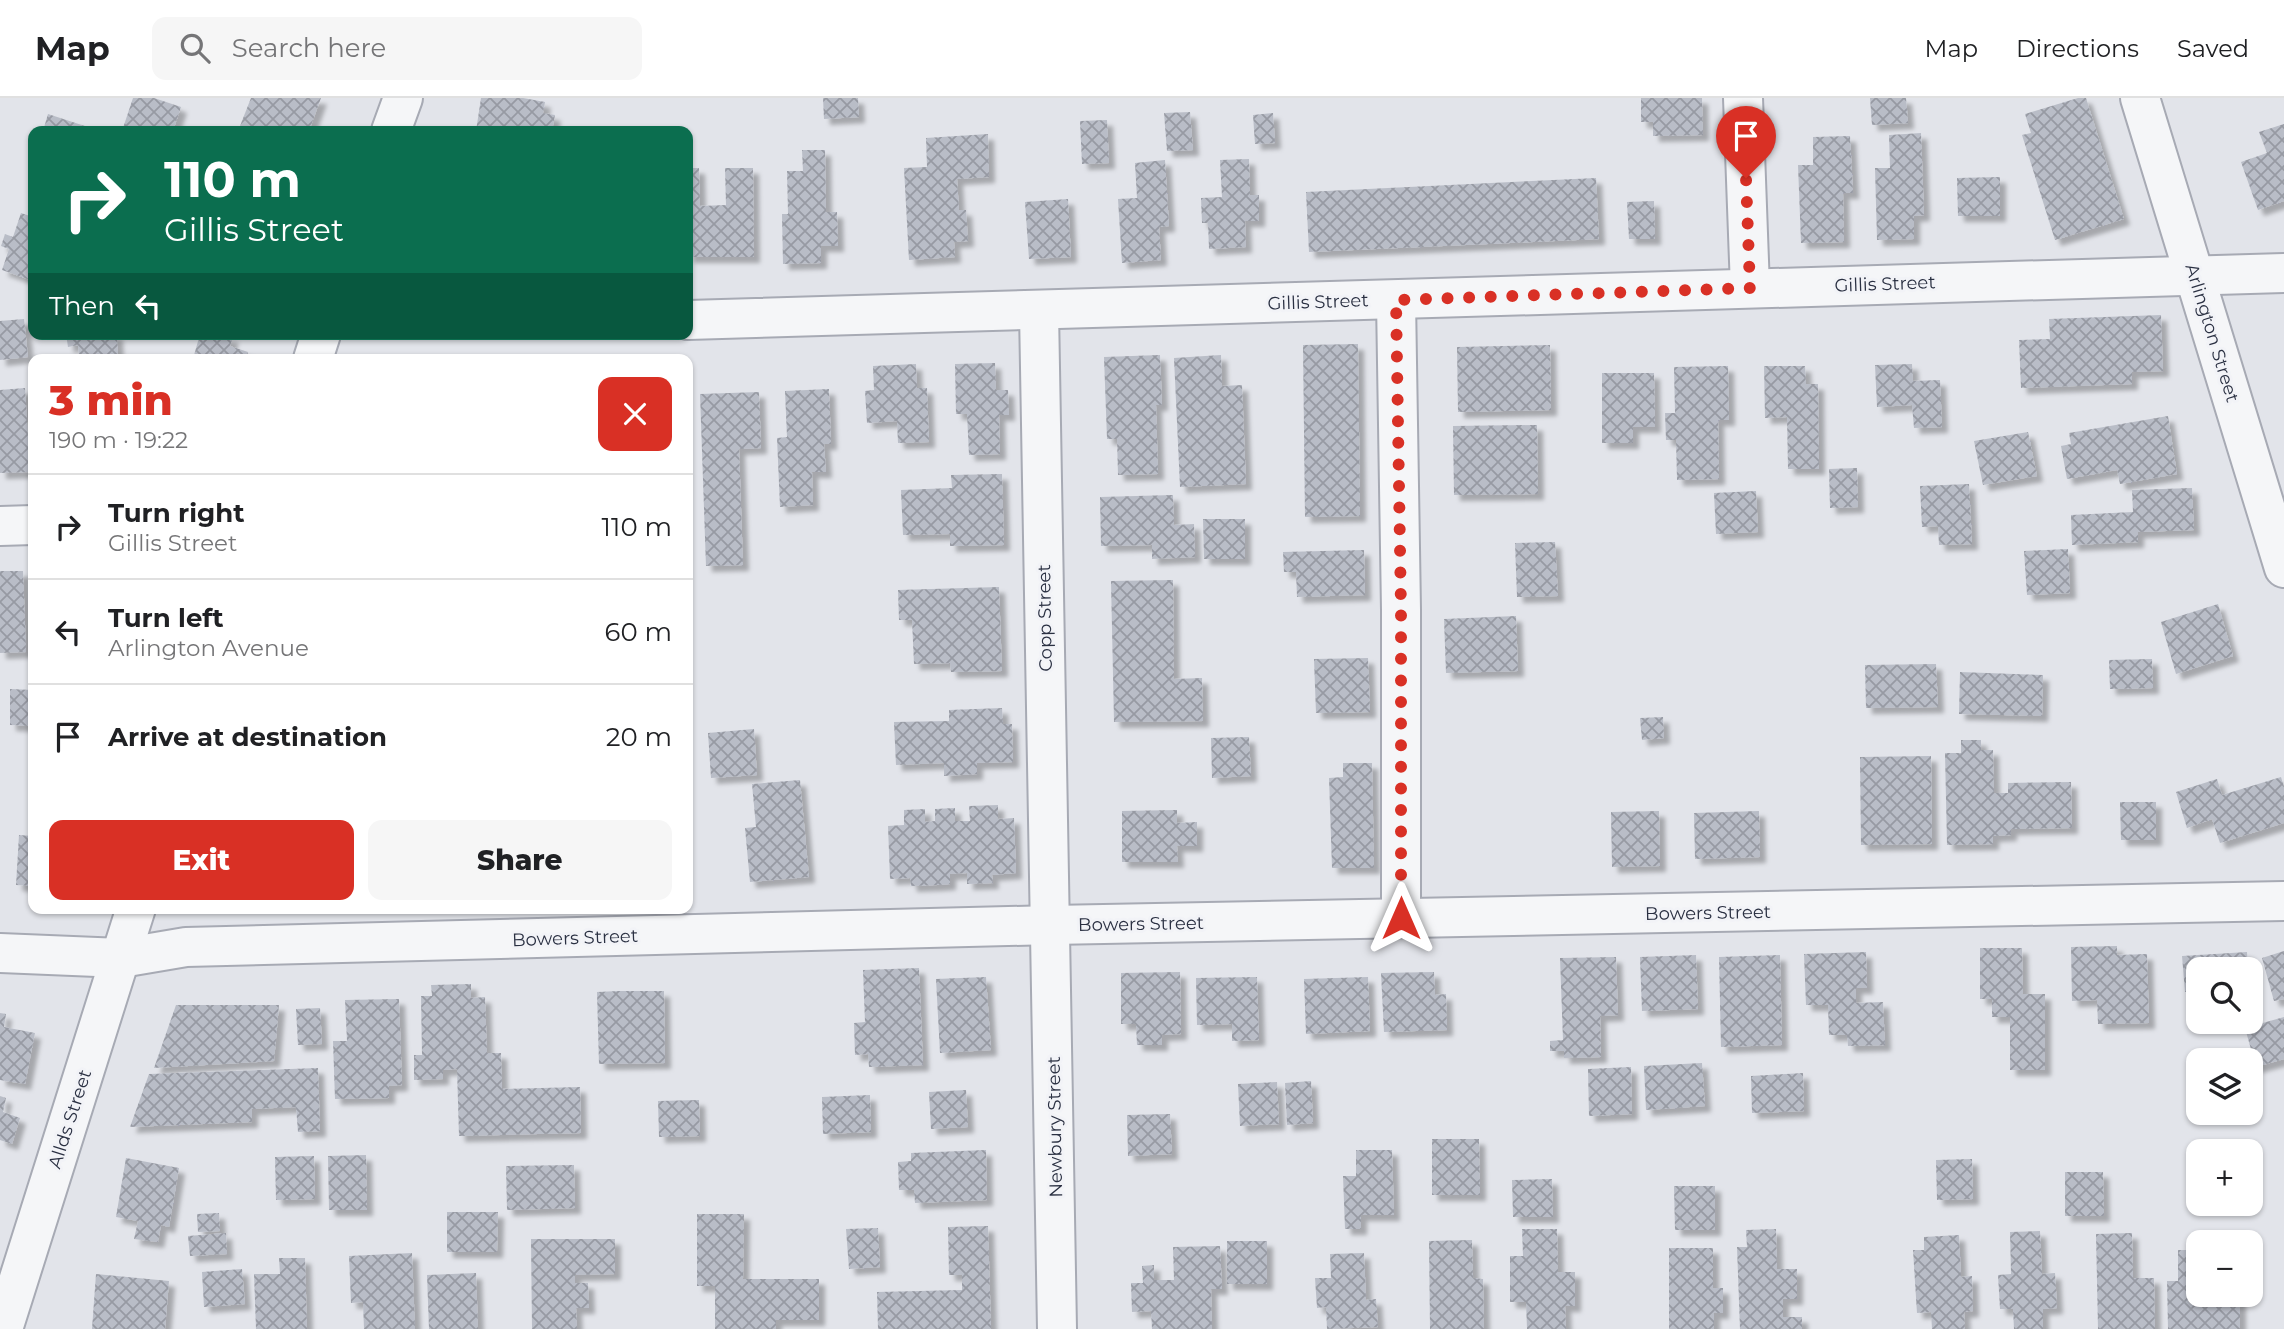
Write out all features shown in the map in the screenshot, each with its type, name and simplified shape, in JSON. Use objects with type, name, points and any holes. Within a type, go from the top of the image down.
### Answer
[{"type":"street","points":[[393,126],[403,98]]},
{"type":"street","points":[[1743,98],[1750,288]]},
{"type":"street","name":"Arlington Street","points":[[2140,98],[2284,568]]},
{"type":"street","name":"Gillis Street","points":[[693,320],[2284,273]]},
{"type":"street","points":[[1396,300],[1401,610],[1401,918]]},
{"type":"street","name":"Copp Street","points":[[1039,311],[1052,925]]},
{"type":"street","points":[[0,526],[28,525]]},
{"type":"street","name":"Bowers Street","points":[[0,954],[121,958],[186,947],[1052,925],[2284,901]]},
{"type":"street","name":"Allds Street","points":[[3,1329],[134,914]]},
{"type":"street","name":"Newbury Street","points":[[1052,925],[1057,1329]]},
{"type":"building","points":[[133,98],[154,98],[181,107],[175,126],[124,126]]},
{"type":"building","points":[[251,98],[321,98],[311,126],[240,126]]},
{"type":"building","points":[[481,98],[523,98],[545,102],[543,113],[555,115],[553,126],[477,126]]},
{"type":"building","points":[[823,98],[858,98],[859,117],[824,119]]},
{"type":"building","points":[[1641,98],[1702,98],[1703,135],[1653,136],[1653,122],[1641,122]]},
{"type":"building","points":[[1870,98],[1906,98],[1908,123],[1872,125]]},
{"type":"building","points":[[2086,98],[2124,219],[2055,240],[2022,135],[2031,133],[2025,114]]},
{"type":"building","points":[[1190,112],[1193,150],[1167,151],[1164,113]]},
{"type":"building","points":[[1273,113],[1275,143],[1255,144],[1253,115]]},
{"type":"building","points":[[48,114],[85,126],[44,126]]},
{"type":"building","points":[[1107,120],[1109,163],[1082,164],[1080,121]]},
{"type":"building","points":[[2284,124],[2284,201],[2258,210],[2241,162],[2267,153],[2259,132]]},
{"type":"building","points":[[1921,133],[1924,215],[1914,216],[1914,239],[1877,240],[1875,168],[1890,168],[1889,135]]},
{"type":"building","points":[[988,134],[989,177],[957,179],[959,210],[966,210],[968,241],[954,242],[955,257],[909,260],[904,168],[927,167],[926,138]]},
{"type":"building","points":[[1850,136],[1853,193],[1843,193],[1844,242],[1801,243],[1798,165],[1813,165],[1813,137]]},
{"type":"building","points":[[802,150],[825,150],[826,212],[837,212],[838,246],[821,246],[821,263],[783,264],[782,214],[788,214],[787,171],[803,171]]},
{"type":"building","points":[[1249,159],[1250,195],[1259,195],[1259,221],[1245,221],[1246,247],[1209,249],[1208,223],[1202,223],[1201,198],[1222,197],[1220,160]]},
{"type":"building","points":[[1165,160],[1169,226],[1159,227],[1161,260],[1122,263],[1118,199],[1137,198],[1135,163]]},
{"type":"building","points":[[693,168],[699,168],[700,206],[726,205],[725,168],[753,168],[754,257],[693,257]]},
{"type":"building","points":[[2000,177],[2000,216],[1958,216],[1957,178]]},
{"type":"building","points":[[1596,178],[1599,239],[1309,252],[1306,192]]},
{"type":"building","points":[[1068,199],[1071,257],[1029,259],[1025,202]]},
{"type":"building","points":[[1654,201],[1655,239],[1629,239],[1627,202]]},
{"type":"building","points":[[21,213],[28,215],[28,279],[2,270],[9,249],[1,246],[5,234],[13,237]]},
{"type":"building","points":[[2161,315],[2163,371],[2132,372],[2132,384],[2021,388],[2019,340],[2050,339],[2049,319]]},
{"type":"building","points":[[24,319],[28,357],[0,360],[0,321]]},
{"type":"building","points":[[67,340],[117,340],[118,354],[79,354],[78,345],[68,347]]},
{"type":"building","points":[[198,340],[232,340],[230,346],[248,352],[248,354],[194,354]]},
{"type":"building","points":[[1358,344],[1360,516],[1305,517],[1303,345]]},
{"type":"building","points":[[1550,345],[1551,410],[1458,412],[1457,347]]},
{"type":"building","points":[[1160,355],[1162,405],[1156,405],[1158,474],[1118,475],[1117,439],[1107,439],[1104,357]]},
{"type":"building","points":[[1221,355],[1222,386],[1242,385],[1246,484],[1180,487],[1174,358]]},
{"type":"building","points":[[995,363],[996,390],[1008,390],[1009,415],[999,415],[1000,454],[969,455],[967,414],[956,414],[955,364]]},
{"type":"building","points":[[916,364],[917,388],[927,388],[929,442],[898,443],[897,421],[867,423],[865,391],[874,390],[873,366]]},
{"type":"building","points":[[1912,364],[1913,381],[1940,380],[1942,427],[1914,428],[1912,405],[1877,407],[1875,365]]},
{"type":"building","points":[[1728,366],[1729,420],[1718,420],[1719,479],[1677,480],[1676,440],[1666,440],[1665,413],[1675,413],[1674,367]]},
{"type":"building","points":[[1764,366],[1805,366],[1806,384],[1818,384],[1819,469],[1788,469],[1787,417],[1765,418]]},
{"type":"building","points":[[1602,373],[1654,373],[1655,427],[1633,427],[1633,443],[1602,443]]},
{"type":"building","points":[[25,388],[28,472],[0,473],[0,390]]},
{"type":"building","points":[[829,389],[831,444],[824,444],[826,472],[812,472],[813,505],[780,507],[777,438],[787,437],[785,391]]},
{"type":"building","points":[[759,392],[761,448],[739,449],[743,565],[706,566],[700,394]]},
{"type":"building","points":[[2168,416],[2177,474],[2120,484],[2117,470],[2067,479],[2061,446],[2071,444],[2069,433]]},
{"type":"building","points":[[1537,425],[1538,494],[1454,495],[1453,426]]},
{"type":"building","points":[[2028,432],[2037,476],[1983,485],[1974,441]]},
{"type":"building","points":[[1857,468],[1858,507],[1830,508],[1829,469]]},
{"type":"building","points":[[1002,474],[1004,545],[950,546],[950,534],[903,535],[901,490],[952,488],[951,475]]},
{"type":"building","points":[[1969,484],[1972,544],[1939,545],[1938,526],[1922,527],[1920,486]]},
{"type":"building","points":[[2192,488],[2194,530],[2138,532],[2138,542],[2072,545],[2071,515],[2133,512],[2132,490]]},
{"type":"building","points":[[1756,491],[1758,532],[1716,534],[1714,493]]},
{"type":"building","points":[[1173,495],[1174,525],[1194,524],[1195,557],[1152,559],[1152,545],[1101,546],[1100,497]]},
{"type":"building","points":[[1203,519],[1245,519],[1245,559],[1204,559]]},
{"type":"building","points":[[1555,542],[1558,596],[1517,597],[1515,543]]},
{"type":"building","points":[[2068,549],[2070,593],[2027,595],[2024,551]]},
{"type":"building","points":[[1364,550],[1365,595],[1297,597],[1296,572],[1284,572],[1283,552]]},
{"type":"building","points":[[0,571],[23,571],[26,652],[0,653]]},
{"type":"building","points":[[1173,580],[1174,679],[1202,678],[1203,721],[1114,722],[1111,581]]},
{"type":"building","points":[[999,587],[1002,671],[951,672],[950,663],[914,664],[912,620],[899,620],[898,590]]},
{"type":"building","points":[[2218,604],[2233,656],[2176,674],[2161,622]]},
{"type":"building","points":[[1516,616],[1518,671],[1446,673],[1444,619]]},
{"type":"building","points":[[1368,658],[1370,712],[1316,713],[1314,659]]},
{"type":"building","points":[[2152,659],[2153,688],[2110,689],[2109,660]]},
{"type":"building","points":[[1936,664],[1938,707],[1866,708],[1865,665]]},
{"type":"building","points":[[1960,672],[2043,675],[2042,716],[1959,714]]},
{"type":"building","points":[[10,689],[28,690],[28,726],[10,725]]},
{"type":"building","points":[[1002,708],[1003,724],[1012,724],[1013,762],[977,763],[977,774],[944,776],[944,763],[896,765],[894,722],[949,721],[949,710]]},
{"type":"building","points":[[1663,717],[1664,738],[1642,740],[1640,718]]},
{"type":"building","points":[[754,729],[757,775],[711,778],[708,733]]},
{"type":"building","points":[[1249,737],[1251,776],[1212,778],[1211,738]]},
{"type":"building","points":[[1961,740],[1981,740],[1981,750],[1993,750],[1994,793],[2008,793],[2008,783],[2071,782],[2072,828],[2011,829],[2011,835],[1993,836],[1993,844],[1947,845],[1945,753],[1961,753]]},
{"type":"building","points":[[1931,756],[1932,844],[1861,845],[1860,757]]},
{"type":"building","points":[[1343,763],[1372,763],[1374,868],[1332,868],[1329,778],[1343,777]]},
{"type":"building","points":[[2281,777],[2284,787],[2284,823],[2220,843],[2212,819],[2187,828],[2176,792],[2217,779],[2222,795]]},
{"type":"building","points":[[800,780],[809,877],[750,882],[745,828],[756,827],[752,784]]},
{"type":"building","points":[[2120,802],[2156,802],[2156,840],[2121,840]]},
{"type":"building","points":[[998,805],[998,819],[1014,818],[1016,873],[992,875],[993,883],[967,884],[967,873],[950,874],[950,884],[911,886],[910,878],[890,879],[888,826],[904,825],[904,810],[925,809],[925,822],[935,821],[935,809],[955,808],[955,821],[970,821],[969,806]]},
{"type":"building","points":[[1177,810],[1177,823],[1197,822],[1197,846],[1177,846],[1178,862],[1122,862],[1122,811]]},
{"type":"building","points":[[1659,811],[1660,866],[1612,867],[1611,812]]},
{"type":"building","points":[[1759,811],[1760,857],[1695,859],[1694,813]]},
{"type":"building","points":[[19,835],[28,836],[28,886],[16,885]]},
{"type":"building","points":[[2117,946],[2117,955],[2147,954],[2149,1023],[2098,1024],[2097,1000],[2072,1001],[2071,947]]},
{"type":"building","points":[[1980,948],[2022,948],[2023,994],[2045,994],[2045,1070],[2010,1070],[2010,1017],[1992,1017],[1992,999],[1980,999]]},
{"type":"building","points":[[2284,951],[2284,999],[2274,1001],[2263,958]]},
{"type":"building","points":[[1866,952],[1867,988],[1856,988],[1856,1003],[1883,1002],[1885,1045],[1848,1046],[1847,1035],[1829,1035],[1828,1005],[1806,1005],[1804,954]]},
{"type":"building","points":[[2247,952],[2247,957],[2186,957],[2185,992],[2182,956]]},
{"type":"building","points":[[1696,955],[1698,1009],[1642,1011],[1640,957]]},
{"type":"building","points":[[1780,955],[1782,1045],[1721,1047],[1719,957]]},
{"type":"building","points":[[1616,957],[1618,1015],[1600,1016],[1601,1057],[1564,1058],[1564,1051],[1550,1051],[1550,1041],[1563,1040],[1560,958]]},
{"type":"building","points":[[919,968],[923,1065],[869,1067],[868,1054],[855,1055],[854,1023],[865,1022],[863,970]]},
{"type":"building","points":[[1180,972],[1181,1034],[1162,1035],[1162,1045],[1137,1045],[1136,1024],[1121,1024],[1121,973]]},
{"type":"building","points":[[1434,972],[1435,995],[1446,994],[1447,1030],[1384,1032],[1381,973]]},
{"type":"building","points":[[986,977],[991,1050],[940,1053],[936,979]]},
{"type":"building","points":[[1257,977],[1259,1040],[1232,1041],[1232,1024],[1197,1025],[1196,978]]},
{"type":"building","points":[[1368,977],[1370,1031],[1306,1034],[1304,979]]},
{"type":"building","points":[[471,984],[471,998],[485,997],[487,1053],[501,1053],[502,1089],[580,1087],[581,1133],[459,1136],[457,1069],[443,1070],[443,1079],[414,1080],[414,1055],[422,1055],[421,996],[432,996],[431,985]]},
{"type":"building","points":[[664,991],[665,1063],[599,1064],[597,992]]},
{"type":"building","points":[[399,999],[402,1085],[389,1086],[389,1098],[335,1099],[333,1041],[347,1041],[345,1000]]},
{"type":"building","points":[[176,1005],[279,1005],[274,1061],[154,1068]]},
{"type":"building","points":[[320,1008],[322,1044],[298,1045],[296,1009]]},
{"type":"building","points":[[0,1013],[6,1014],[4,1027],[35,1033],[25,1084],[0,1080]]},
{"type":"building","points":[[2284,1017],[2284,1059],[2263,1065],[2263,1048],[2251,1048],[2247,1034],[2263,1034],[2263,1023]]},
{"type":"building","points":[[1702,1063],[1705,1106],[1646,1110],[1644,1066]]},
{"type":"building","points":[[1631,1067],[1632,1114],[1589,1116],[1588,1069]]},
{"type":"building","points":[[318,1068],[320,1131],[298,1132],[296,1107],[252,1109],[252,1122],[130,1127],[149,1074]]},
{"type":"building","points":[[1803,1073],[1804,1111],[1752,1113],[1751,1076]]},
{"type":"building","points":[[1311,1081],[1313,1123],[1287,1125],[1285,1083]]},
{"type":"building","points":[[1277,1082],[1279,1124],[1240,1126],[1238,1084]]},
{"type":"building","points":[[966,1090],[968,1127],[931,1129],[929,1092]]},
{"type":"building","points":[[870,1095],[871,1132],[823,1134],[822,1097]]},
{"type":"building","points":[[0,1096],[6,1098],[3,1112],[20,1118],[12,1144],[0,1140]]},
{"type":"building","points":[[699,1100],[700,1136],[659,1137],[658,1101]]},
{"type":"building","points":[[1170,1114],[1172,1154],[1128,1156],[1127,1115]]},
{"type":"building","points":[[1432,1139],[1479,1139],[1480,1195],[1432,1195]]},
{"type":"building","points":[[986,1150],[987,1200],[915,1203],[914,1190],[899,1190],[898,1162],[911,1161],[911,1153]]},
{"type":"building","points":[[1356,1150],[1392,1150],[1394,1215],[1361,1215],[1361,1229],[1345,1229],[1343,1176],[1356,1176]]},
{"type":"building","points":[[366,1155],[367,1210],[329,1210],[328,1156]]},
{"type":"building","points":[[314,1156],[315,1199],[276,1200],[275,1157]]},
{"type":"building","points":[[126,1158],[179,1168],[169,1227],[161,1225],[158,1242],[134,1239],[138,1221],[116,1217]]},
{"type":"building","points":[[1972,1159],[1973,1199],[1937,1200],[1936,1160]]},
{"type":"building","points":[[574,1165],[575,1208],[507,1210],[506,1166]]},
{"type":"building","points":[[2065,1172],[2103,1172],[2104,1216],[2065,1216]]},
{"type":"building","points":[[1552,1179],[1553,1217],[1513,1217],[1512,1180]]},
{"type":"building","points":[[1674,1186],[1715,1186],[1715,1230],[1675,1230]]},
{"type":"building","points":[[447,1212],[498,1212],[497,1252],[447,1252]]},
{"type":"building","points":[[219,1213],[220,1231],[198,1232],[197,1214]]},
{"type":"building","points":[[697,1214],[744,1214],[743,1279],[819,1279],[819,1320],[776,1320],[776,1329],[715,1329],[715,1286],[697,1286]]},
{"type":"building","points":[[988,1226],[991,1329],[878,1329],[877,1292],[962,1290],[962,1275],[949,1275],[948,1227]]},
{"type":"building","points":[[878,1228],[880,1267],[849,1269],[846,1229]]},
{"type":"building","points":[[1522,1229],[1557,1229],[1558,1272],[1575,1272],[1575,1306],[1565,1306],[1566,1329],[1527,1329],[1526,1302],[1510,1302],[1510,1256],[1523,1256]]},
{"type":"building","points":[[1776,1229],[1777,1269],[1797,1269],[1797,1299],[1783,1299],[1783,1317],[1802,1317],[1802,1329],[1740,1329],[1737,1247],[1747,1247],[1746,1230]]},
{"type":"building","points":[[2040,1231],[2042,1274],[2055,1273],[2057,1308],[2043,1309],[2043,1329],[2014,1329],[2013,1309],[2000,1309],[1998,1275],[2011,1274],[2010,1232]]},
{"type":"building","points":[[226,1233],[227,1254],[190,1256],[188,1236]]},
{"type":"building","points":[[2132,1233],[2133,1278],[2154,1278],[2155,1329],[2098,1329],[2096,1234]]},
{"type":"building","points":[[1959,1235],[1961,1277],[1972,1276],[1973,1311],[1964,1312],[1965,1329],[1932,1329],[1931,1312],[1917,1313],[1913,1250],[1924,1250],[1924,1237]]},
{"type":"building","points":[[531,1239],[615,1239],[615,1274],[575,1275],[575,1283],[588,1283],[589,1308],[576,1308],[577,1329],[532,1329]]},
{"type":"building","points":[[1472,1240],[1473,1278],[1483,1279],[1484,1329],[1430,1329],[1429,1241]]},
{"type":"building","points":[[1227,1241],[1267,1241],[1267,1284],[1227,1284]]},
{"type":"building","points":[[1220,1246],[1222,1289],[1211,1289],[1212,1329],[1152,1329],[1151,1311],[1132,1312],[1131,1283],[1143,1283],[1142,1266],[1154,1265],[1154,1280],[1174,1280],[1173,1247]]},
{"type":"building","points":[[1669,1248],[1713,1248],[1713,1288],[1723,1288],[1723,1313],[1714,1313],[1714,1329],[1669,1329]]},
{"type":"building","points":[[2178,1250],[2186,1250],[2186,1307],[2240,1307],[2240,1329],[2168,1329],[2167,1281],[2178,1281]]},
{"type":"building","points":[[412,1253],[415,1329],[364,1329],[363,1302],[351,1303],[349,1256]]},
{"type":"building","points":[[1364,1253],[1366,1300],[1376,1299],[1378,1327],[1327,1329],[1326,1307],[1317,1308],[1315,1278],[1331,1278],[1330,1254]]},
{"type":"building","points":[[279,1258],[305,1258],[307,1329],[256,1329],[254,1274],[280,1274]]},
{"type":"building","points":[[242,1269],[245,1304],[204,1307],[202,1272]]},
{"type":"building","points":[[476,1273],[478,1329],[429,1329],[427,1275]]},
{"type":"building","points":[[96,1274],[169,1281],[165,1329],[92,1329]]},
{"type":"route","points":[[1401,918],[1401,610],[1396,300],[1750,288],[1746,178]]}]
